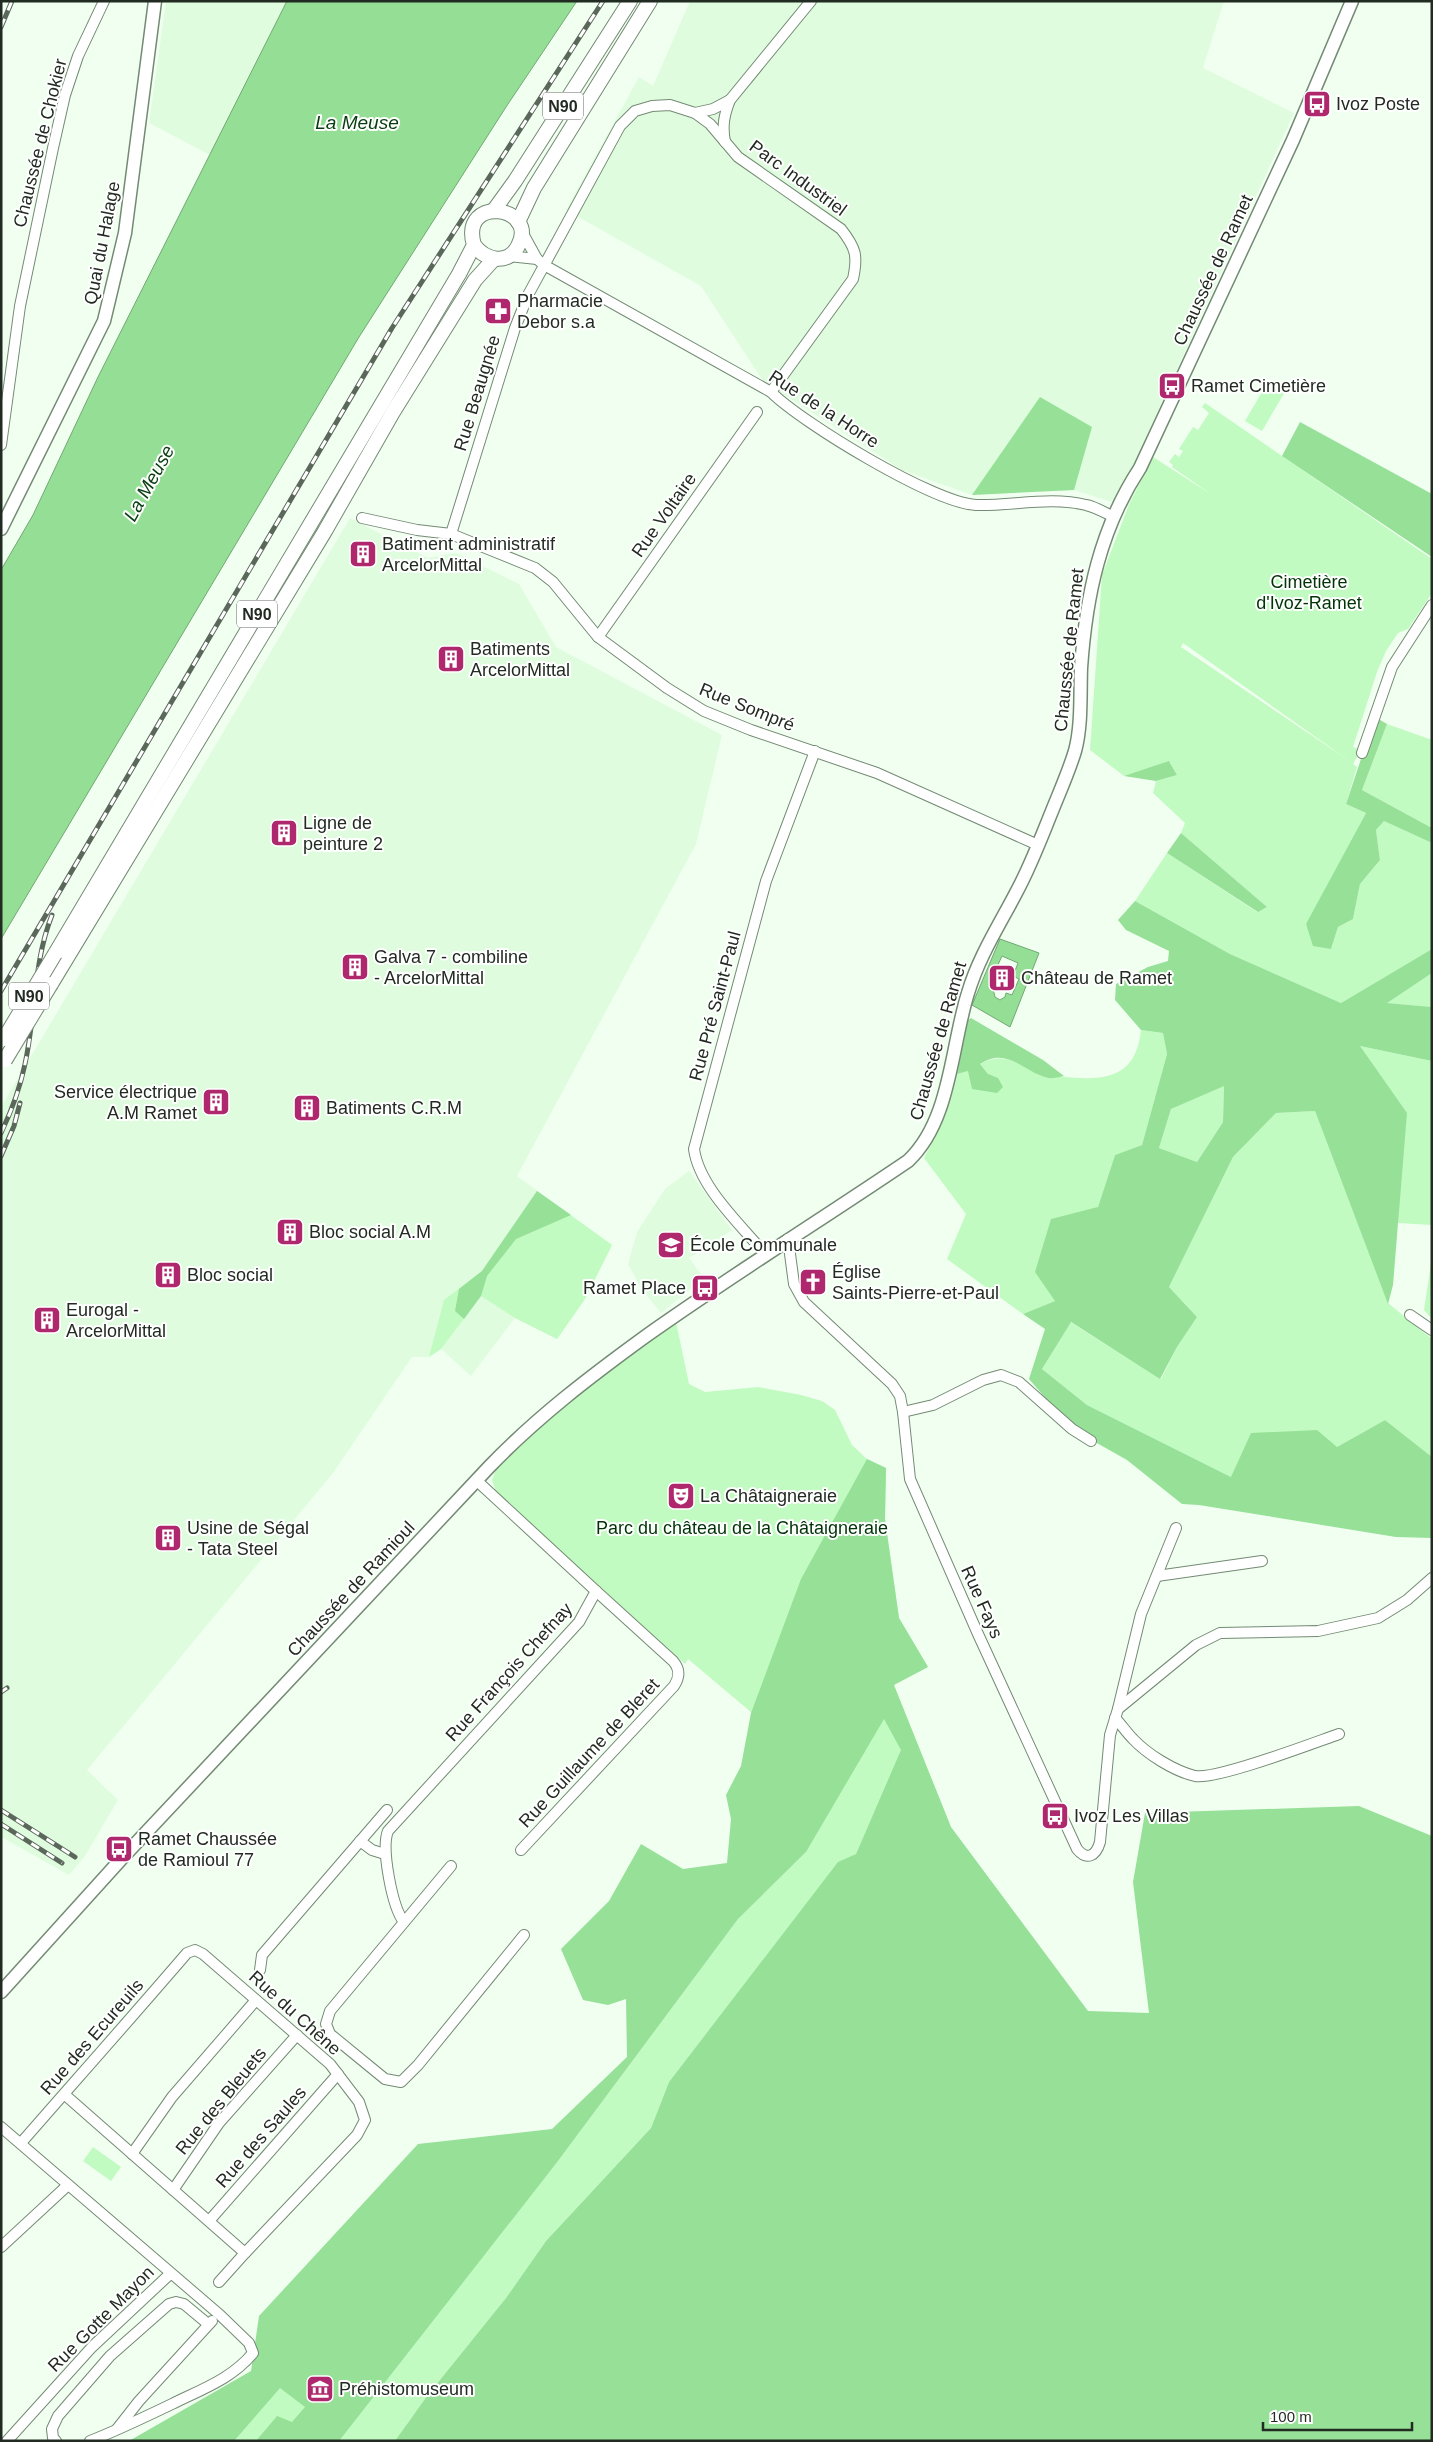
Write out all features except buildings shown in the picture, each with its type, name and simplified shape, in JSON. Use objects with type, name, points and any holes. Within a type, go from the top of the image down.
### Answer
[{"type":"highway","name":"N90","points":[[494,210],[515,181],[630,1]]},
{"type":"highway","name":"N90","points":[[519,226],[534,188],[650,1]]},
{"type":"highway","points":[[494,210],[508,212],[519,226],[518,247],[501,258],[479,252],[474,245],[472,237],[475,222],[487,212],[494,210]]},
{"type":"highway","name":"N90","points":[[3,1041],[474,245]]},
{"type":"highway","name":"N90","points":[[3,1064],[325,531],[398,404],[475,280],[501,258]]},
{"type":"main road","name":"Quai du Halage","points":[[1,529],[104,321],[125,232],[155,1]]},
{"type":"main road","name":"Chaussée de Ramet","points":[[788,1239],[908,1161],[926,1140],[945,1087],[963,1008],[974,976],[990,940],[1018,890],[1075,752],[1079,730],[1084,646],[1093,576],[1101,547],[1120,501],[1140,468],[1292,140],[1352,1]]},
{"type":"main road","points":[[765,1254],[788,1239]]},
{"type":"main road","name":"Chaussée de Ramioul","points":[[1,1992],[137,1842],[476,1480],[529,1427],[580,1384],[765,1254]]},
{"type":"street","name":"Chaussée de Chokier","points":[[1,446],[20,306],[65,95],[78,56],[104,1]]},
{"type":"street","name":"Parc Industriel","points":[[725,142],[724,117],[730,100],[811,1]]},
{"type":"street","name":"Parc Industriel","points":[[695,113],[713,109],[730,100]]},
{"type":"street","name":"Parc Industriel","points":[[541,262],[620,126],[634,111],[652,106],[670,105],[695,113],[710,124],[738,157],[842,229],[852,243],[857,261],[853,280],[771,392]]},
{"type":"street","points":[[519,226],[541,262]]},
{"type":"street","points":[[501,258],[541,262]]},
{"type":"street","name":"Rue de la Horre","points":[[541,262],[771,392],[784,405],[827,433],[918,486],[974,505],[1074,503],[1087,505],[1114,517]]},
{"type":"street","name":"Rue Beaugnée","points":[[451,534],[515,328],[541,262]]},
{"type":"street","name":"Rue Voltaire","points":[[598,637],[757,412]]},
{"type":"street","name":"Rue Sompré","points":[[362,518],[417,530],[451,534],[535,568],[553,582],[598,637],[668,688],[704,711],[751,730],[877,772],[1038,845]]},
{"type":"street","points":[[1362,753],[1392,667],[1432,605]]},
{"type":"street","name":"Rue Pré Saint-Paul","points":[[765,1254],[705,1181],[696,1163],[694,1149],[766,881],[816,751]]},
{"type":"street","name":"Rue Fays","points":[[788,1239],[794,1284],[804,1302],[892,1384],[900,1396],[910,1478],[978,1634],[1077,1849],[1082,1855],[1089,1857],[1098,1851],[1100,1842],[1110,1735],[1117,1714]]},
{"type":"street","points":[[1410,1315],[1432,1330]]},
{"type":"street","points":[[903,1412],[933,1405],[983,1380],[1001,1375],[1019,1382],[1072,1429],[1091,1441]]},
{"type":"street","points":[[476,1480],[596,1591]]},
{"type":"street","points":[[1176,1528],[1141,1614],[1117,1714],[1132,1739],[1169,1764],[1196,1776],[1228,1771],[1339,1734]]},
{"type":"street","points":[[1157,1576],[1262,1561]]},
{"type":"street","points":[[1117,1714],[1196,1644],[1220,1633],[1318,1631],[1378,1618],[1407,1600],[1432,1578]]},
{"type":"street","name":"Rue Guillaume de Bleret","points":[[521,1850],[674,1686],[678,1678],[677,1666],[673,1661],[596,1591]]},
{"type":"street","name":"Rue François Chefnay","points":[[404,1922],[395,1907],[384,1841],[391,1825],[579,1622],[596,1591]]},
{"type":"street","points":[[260,1970],[262,1955],[386,1810]]},
{"type":"street","points":[[360,1841],[372,1850],[386,1854]]},
{"type":"street","points":[[451,1866],[330,2011],[326,2024],[330,2034],[381,2076],[394,2082],[405,2080],[524,1935]]},
{"type":"street","name":"Rue du Chêne","points":[[187,1953],[191,1950],[199,1951],[330,2064],[359,2102],[365,2120],[362,2128],[219,2282]]},
{"type":"street","name":"Rue des Ecureuils","points":[[21,2143],[187,1953]]},
{"type":"street","points":[[132,2154],[172,2097],[256,2000]]},
{"type":"street","name":"Rue des Bleuets","points":[[173,2190],[219,2123],[297,2034]]},
{"type":"street","name":"Rue des Saules","points":[[209,2222],[338,2074]]},
{"type":"street","points":[[64,2094],[245,2254]]},
{"type":"street","name":"Rue Gotte Mayon","points":[[1,2127],[170,2274],[92,2347],[7,2441]]},
{"type":"street","points":[[1,2247],[68,2185]]},
{"type":"street","points":[[90,2441],[218,2382],[243,2366],[253,2353],[249,2343],[220,2315],[170,2274]]},
{"type":"street","points":[[56,2441],[53,2438],[52,2429],[58,2416],[110,2356],[170,2304],[176,2302],[184,2304],[208,2324]]},
{"type":"street","points":[[115,2431],[208,2324],[220,2315]]},
{"type":"shaded area","points":[[166,1],[287,1],[210,155],[149,123]]},
{"type":"shaded area","points":[[690,1],[1224,1],[1203,68],[1294,113],[1140,450],[1153,457],[1128,507],[1074,490],[972,495],[902,470],[763,381],[701,286],[566,210],[639,77],[653,86]]},
{"type":"shaded area","points":[[1040,397],[1092,427],[1074,490],[972,495]]},
{"type":"shaded area","points":[[1300,422],[1432,494],[1432,557],[1282,456]]},
{"type":"shaded area","points":[[350,518],[428,558],[456,553],[519,584],[556,647],[722,735],[696,844],[517,1176],[612,1245],[585,1299],[557,1339],[515,1318],[471,1376],[441,1349],[429,1357],[412,1357],[333,1473],[87,1770],[118,1800],[85,1856],[69,1875],[1,1837],[1,1107]]},
{"type":"shaded area","points":[[1375,717],[1387,724],[1362,790],[1432,828],[1432,843],[1384,821],[1376,830],[1380,860],[1360,884],[1353,919],[1338,927],[1331,949],[1313,946],[1306,924],[1366,813],[1346,804]]},
{"type":"shaded area","points":[[1169,761],[1177,775],[1156,781],[1124,776]]},
{"type":"shaded area","points":[[1181,833],[1267,907],[1258,912],[1167,853]]},
{"type":"shaded area","points":[[1135,901],[1230,954],[1341,1003],[1432,949],[1432,973],[1387,1003],[1432,1007],[1432,1061],[1360,1046],[1407,1113],[1393,1285],[1388,1304],[1315,1111],[1276,1113],[1233,1157],[1169,1287],[1197,1317],[1177,1347],[1160,1379],[1071,1322],[1042,1369],[1087,1405],[1231,1477],[1251,1433],[1317,1430],[1337,1447],[1385,1420],[1432,1457],[1432,1538],[1396,1537],[1199,1505],[1182,1504],[1127,1460],[1072,1429],[1029,1379],[1045,1329],[1023,1314],[1055,1301],[1035,1272],[1051,1219],[1098,1207],[1115,1155],[1142,1145],[1167,1054],[1163,1033],[1141,1030],[1115,1000],[1116,984],[1148,967],[1168,961],[1169,951],[1126,930],[1118,920]],"holes":[[[1224,1086],[1223,1122],[1197,1162],[1159,1148],[1171,1109]]]},
{"type":"shaded area","points":[[971,1018],[1043,1060],[1064,1076],[1048,1078],[1007,1059],[990,1059],[980,1064],[988,1074],[998,1078],[1003,1087],[997,1093],[972,1089],[968,1071],[957,1074],[968,1020]]},
{"type":"shaded area","name":"École Communale","points":[[689,1171],[732,1230],[689,1258],[704,1278],[661,1313],[641,1288],[628,1264],[637,1232],[665,1189]]},
{"type":"shaded area","points":[[537,1191],[571,1215],[516,1239],[487,1276],[481,1296],[464,1319],[455,1311],[459,1289],[482,1271]]},
{"type":"shaded area","points":[[867,1459],[886,1468],[885,1519],[899,1618],[928,1667],[894,1685],[951,1827],[1088,2011],[1149,2013],[1133,1882],[1145,1813],[1359,1806],[1432,1836],[1432,2441],[395,2441],[427,2396],[506,2298],[546,2241],[651,2128],[669,2082],[838,1862],[856,1854],[901,1750],[884,1719],[806,1852],[738,1919],[558,2161],[339,2441],[256,2441],[277,2416],[292,2422],[305,2407],[280,2388],[234,2441],[129,2441],[251,2371],[259,2316],[418,2144],[552,2129],[627,2057],[626,1999],[608,2005],[583,2000],[561,1949],[609,1901],[641,1844],[683,1869],[727,1863],[731,1819],[726,1795],[741,1766],[751,1713],[801,1579]]},
{"type":"green space","points":[[1269,380],[1286,390],[1262,431],[1245,421]]},
{"type":"green space","name":"Cimetière d'Ivoz-Ramet","points":[[1205,403],[1432,559],[1432,593],[1408,629],[1398,633],[1386,651],[1377,672],[1353,747],[1361,750],[1353,764],[1357,767],[1346,804],[1366,813],[1306,925],[1331,949],[1338,927],[1353,919],[1360,884],[1380,860],[1376,830],[1384,821],[1432,843],[1432,949],[1341,1003],[1230,954],[1135,901],[1167,853],[1257,912],[1267,907],[1181,833],[1185,823],[1153,793],[1156,781],[1177,775],[1170,762],[1124,776],[1090,750],[1102,575],[1128,507],[1153,457],[1212,495],[1172,467],[1173,465],[1169,462],[1175,454],[1179,457],[1183,451],[1179,449],[1193,427],[1198,430],[1209,413],[1202,407]],"holes":[[[1183,643],[1351,762],[1181,647]]]},
{"type":"green space","points":[[1387,724],[1432,740],[1432,828],[1362,790]]},
{"type":"green space","points":[[1432,973],[1432,1007],[1386,1003]]},
{"type":"green space","points":[[1141,1030],[1163,1033],[1167,1054],[1142,1145],[1115,1155],[1098,1207],[1055,1301],[1023,1314],[947,1259],[966,1214],[924,1158],[937,1133],[957,1074],[968,1071],[988,1074],[980,1064],[990,1060],[1007,1059],[1047,1078],[1094,1078],[1106,1076],[1117,1073],[1126,1067],[1133,1058],[1138,1046]]},
{"type":"green space","points":[[1360,1046],[1432,1061],[1432,1225],[1398,1223],[1400,1185]]},
{"type":"green space","points":[[1224,1085],[1223,1122],[1197,1162],[1159,1148],[1171,1109]]},
{"type":"green space","points":[[1315,1111],[1388,1303],[1432,1339],[1432,1457],[1385,1420],[1337,1447],[1231,1477],[1087,1405],[1042,1369],[1070,1322],[1161,1379],[1177,1347],[1197,1317],[1169,1287],[1233,1157],[1276,1113]]},
{"type":"green space","points":[[537,1191],[612,1245],[585,1299],[557,1339],[515,1318],[481,1296],[441,1349],[429,1357],[444,1300],[482,1271]]},
{"type":"green space","points":[[1432,1257],[1432,1319],[1424,1310]]},
{"type":"green space","name":"Parc du château de la Châtaigneraie","points":[[676,1322],[689,1384],[705,1392],[758,1387],[822,1401],[835,1410],[852,1445],[867,1459],[886,1468],[885,1519],[899,1618],[928,1667],[893,1685],[951,1827],[875,1811],[856,1854],[838,1863],[669,2082],[651,2128],[546,2241],[506,2298],[427,2396],[407,2424],[425,2441],[223,2441],[317,2338],[469,2272],[558,2161],[738,1919],[806,1852],[789,1744],[688,1659],[685,1664],[496,1492],[492,1480],[497,1467],[553,1412]]},
{"type":"green space","points":[[93,2147],[121,2167],[111,2181],[83,2161]]},
{"type":"water","name":"La Meuse","points":[[287,1],[577,1],[506,107],[359,337],[1,939],[1,570],[33,515],[98,377]]},
{"type":"water","points":[[1000,939],[1039,953],[1010,1027],[972,1005]],"holes":[[[1002,956],[1018,963],[1013,976],[1019,979],[1012,995],[1006,993],[1005,997],[1000,1000],[995,997],[993,989],[996,983],[991,980]]]},
{"type":"railway","points":[[1,27],[12,1]]},
{"type":"railway","points":[[1,991],[392,328],[603,1]]},
{"type":"railway","points":[[1,1133],[9,1116],[23,1073],[29,1045],[41,952],[52,915]]},
{"type":"railway","points":[[1,1156],[14,1126],[20,1103]]},
{"type":"railway","points":[[1,1692],[7,1688]]},
{"type":"railway","points":[[1,1810],[75,1857]]},
{"type":"railway","points":[[1,1824],[62,1863]]},
{"type":"place","name":"Ivoz Poste","points":[[1317,104]]},
{"type":"place","name":"Pharmacie Debor s.a","points":[[498,311]]},
{"type":"place","name":"Ramet Cimetière","points":[[1172,386]]},
{"type":"place","name":"Batiment administratif ArcelorMittal","points":[[363,554]]},
{"type":"place","name":"Batiments ArcelorMittal","points":[[451,659]]},
{"type":"place","name":"Ligne de peinture 2","points":[[284,833]]},
{"type":"place","name":"Galva 7 - combiline - ArcelorMittal","points":[[355,967]]},
{"type":"place","name":"Château de Ramet","points":[[1002,978]]},
{"type":"place","name":"Service électrique A.M Ramet","points":[[216,1102]]},
{"type":"place","name":"Batiments C.R.M","points":[[307,1108]]},
{"type":"place","name":"Bloc social A.M","points":[[290,1232]]},
{"type":"place","name":"École Communale","points":[[671,1245]]},
{"type":"place","name":"Bloc social","points":[[168,1275]]},
{"type":"place","name":"Église Saints-Pierre-et-Paul","points":[[813,1282]]},
{"type":"place","name":"Ramet Place","points":[[705,1288]]},
{"type":"place","name":"Eurogal - ArcelorMittal","points":[[47,1320]]},
{"type":"place","name":"La Châtaigneraie","points":[[681,1496]]},
{"type":"place","name":"Usine de Ségal - Tata Steel","points":[[168,1538]]},
{"type":"place","name":"Ivoz Les Villas","points":[[1055,1816]]},
{"type":"place","name":"Ramet Chaussée de Ramioul 77","points":[[119,1849]]},
{"type":"place","name":"Préhistomuseum","points":[[320,2389]]}]
